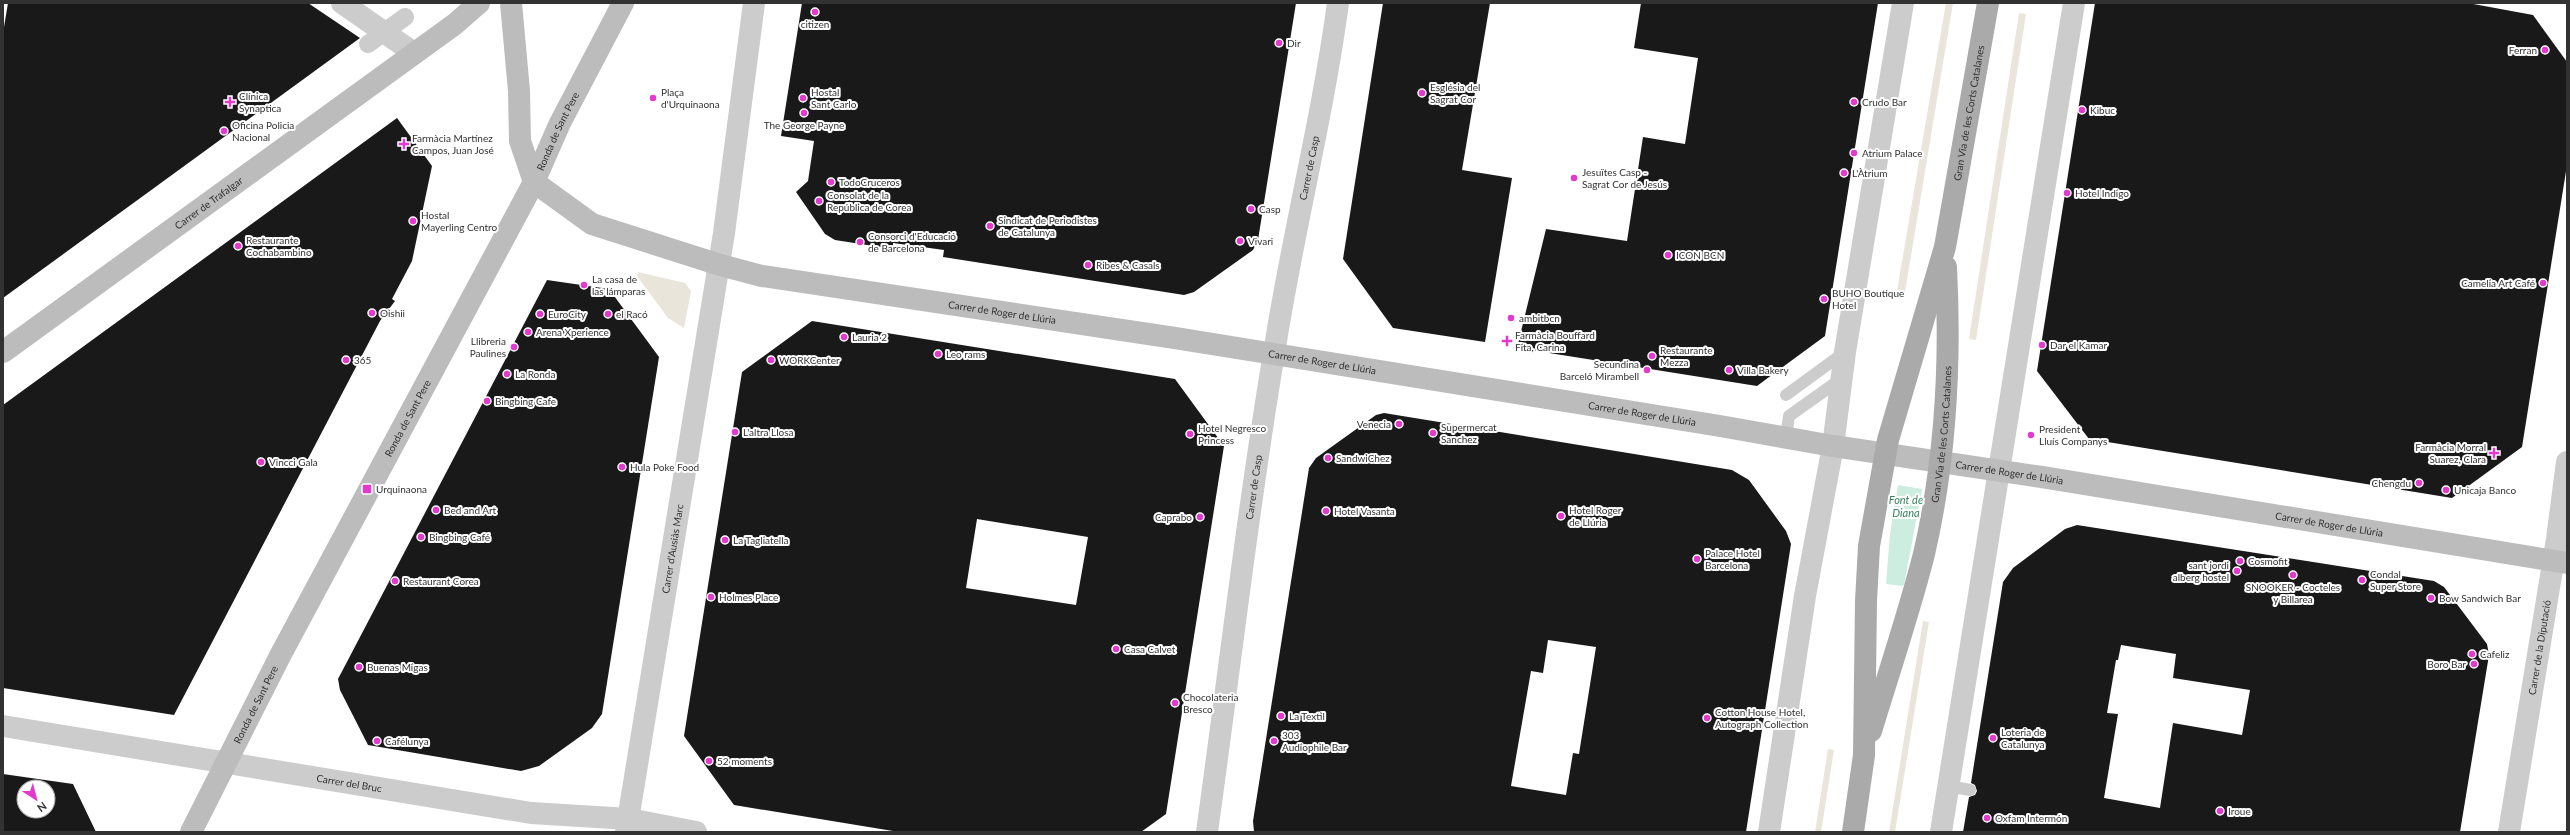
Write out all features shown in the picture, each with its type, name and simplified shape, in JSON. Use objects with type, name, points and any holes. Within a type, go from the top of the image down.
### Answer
[{"type":"main road","points":[[414,53],[479,3]]},
{"type":"main road","points":[[511,3],[519,91],[520,141],[534,182],[592,224],[717,264]]},
{"type":"main road","name":"Ronda de Sant Pere","points":[[191,832],[281,654],[534,182],[560,123],[623,3]]},
{"type":"main road","name":"Gran Via de les Corts Catalanes","points":[[1853,832],[1864,755],[1866,601],[1869,546],[1885,454],[1945,247],[1988,3]]},
{"type":"main road","name":"Carrer de Trafalgar","points":[[3,352],[414,53]]},
{"type":"main road","name":"Gran Via de les Corts Catalanes","points":[[1864,755],[1924,553],[1940,462],[1950,347],[1945,247]]},
{"type":"main road","name":"Carrer de Roger de Llúria","points":[[717,264],[762,276],[1274,354],[1833,446],[2000,471],[2560,562]]},
{"type":"street","points":[[342,3],[376,38],[414,53]]},
{"type":"street","points":[[717,264],[724,233],[754,3]]},
{"type":"street","name":"Carrer de Casp","points":[[1207,832],[1244,550],[1274,354],[1331,56],[1338,3]]},
{"type":"street","points":[[1769,832],[1805,596],[1833,446],[1845,352],[1902,3]]},
{"type":"street","points":[[1941,832],[2074,3]]},
{"type":"street","points":[[376,38],[405,17]]},
{"type":"street","name":"Carrer d'Ausiàs Marc","points":[[627,825],[717,264]]},
{"type":"street","name":"Carrer de la Diputació","points":[[2509,832],[2560,562],[2567,462]]},
{"type":"street","name":"Carrer del Bruc","points":[[3,726],[170,752],[227,763],[531,813],[696,832]]},
{"type":"lane","points":[[1786,395],[1845,352]]},
{"type":"lane","points":[[1786,438],[1789,416],[1841,379]]},
{"type":"lane","points":[[1948,786],[1970,790]]},
{"type":"shaded area","points":[[1946,3],[1953,3],[1905,292],[1897,291]]},
{"type":"shaded area","points":[[2019,13],[2026,14],[1976,340],[1969,339]]},
{"type":"shaded area","points":[[638,272],[685,283],[691,291],[684,328],[668,318],[637,276]]},
{"type":"shaded area","points":[[1923,621],[1929,622],[1895,832],[1889,832]]},
{"type":"shaded area","points":[[1828,749],[1834,750],[1821,832],[1815,832]]},
{"type":"water","name":"Font de Diana","points":[[1898,485],[1922,489],[1904,585],[1902,586],[1886,584],[1890,534]]},
{"type":"building","points":[[8,3],[308,3],[360,38],[3,298],[3,33]]},
{"type":"building","points":[[802,3],[1296,3],[1258,240],[1253,250],[1194,292],[1184,295],[943,257],[944,250],[893,243],[893,249],[835,240],[825,234],[796,192],[808,181],[814,141],[781,136]]},
{"type":"building","points":[[1383,3],[1490,3],[1462,170],[1512,178],[1485,342],[1393,328],[1343,259]]},
{"type":"building","points":[[1641,3],[1878,3],[1825,336],[1757,386],[1517,348],[1546,229],[1627,241],[1643,137],[1685,144],[1698,58],[1634,48]]},
{"type":"building","points":[[2095,3],[2468,3],[2533,15],[2567,62],[2567,165],[2522,447],[2452,498],[2089,439],[2037,371]]},
{"type":"building","points":[[397,118],[432,166],[412,261],[392,299],[395,301],[380,321],[174,715],[3,688],[3,405]]},
{"type":"building","points":[[547,280],[609,289],[659,357],[602,714],[592,728],[539,766],[521,771],[368,745],[340,690],[338,679]]},
{"type":"building","points":[[812,321],[1175,379],[1224,446],[1166,814],[1141,832],[899,832],[734,805],[684,736],[742,372]],"holes":[[[977,519],[1088,537],[1076,605],[966,588]]]},
{"type":"building","points":[[1384,413],[1732,470],[1749,480],[1786,531],[1791,544],[1746,832],[1254,832],[1253,821],[1309,468],[1316,458],[1376,415]],"holes":[[[1548,640],[1596,647],[1579,754],[1573,753],[1566,795],[1511,786],[1531,671],[1543,673]]]},
{"type":"building","points":[[2077,525],[2434,581],[2444,587],[2487,644],[2489,655],[2460,832],[1963,832],[1969,797],[1975,795],[1977,791],[1975,785],[1971,783],[2003,582],[2013,568],[2065,529]],"holes":[[[2121,645],[2176,654],[2173,678],[2250,690],[2242,735],[2173,723],[2160,808],[2104,798],[2118,714],[2107,713],[2116,660],[2118,660]]]},
{"type":"building","points":[[3,774],[38,779],[16,779],[16,819],[56,819],[56,782],[73,784],[96,832],[3,832]]},
{"type":"place","name":"citizen","points":[[815,12]]},
{"type":"place","name":"Dir","points":[[1279,43]]},
{"type":"place","name":"Ferran","points":[[2545,50]]},
{"type":"place","name":"Església del Sagrat Cor","points":[[1422,93]]},
{"type":"place","name":"Plaça d'Urquinaona","points":[[653,98]]},
{"type":"place","name":"Hostal Sant Carlo","points":[[803,98]]},
{"type":"place","name":"Clínica Synaptica","points":[[230,102]]},
{"type":"place","name":"Crudo Bar","points":[[1854,102]]},
{"type":"place","name":"Kibuc","points":[[2082,110]]},
{"type":"place","name":"The George Payne","points":[[804,113]]},
{"type":"place","name":"Oficina Policia Nacional","points":[[224,131]]},
{"type":"place","name":"Farmàcia Martínez Campos, Juan José","points":[[404,144]]},
{"type":"place","name":"Atrium Palace","points":[[1854,153]]},
{"type":"place","name":"L'Àtrium","points":[[1844,173]]},
{"type":"place","name":"Jesuïtes Casp - Sagrat Cor de Jesús","points":[[1574,178]]},
{"type":"place","name":"TodoCruceros","points":[[831,182]]},
{"type":"place","name":"Hotel Indigo","points":[[2067,193]]},
{"type":"place","name":"Consolat de la República de Corea","points":[[819,201]]},
{"type":"place","name":"Casp","points":[[1251,209]]},
{"type":"place","name":"Hostal Mayerling Centro","points":[[413,221]]},
{"type":"place","name":"Sindicat de Periodistes de Catalunya","points":[[990,226]]},
{"type":"place","name":"Vivari","points":[[1240,241]]},
{"type":"place","name":"Consorci d'Educació de Barcelona","points":[[860,242]]},
{"type":"place","name":"Restaurante Cochabambino","points":[[238,246]]},
{"type":"place","name":"ICON BCN","points":[[1668,255]]},
{"type":"place","name":"Ribes & Casals","points":[[1088,265]]},
{"type":"place","name":"Camelia Art Café","points":[[2543,283]]},
{"type":"place","name":"La casa de las lámparas","points":[[584,285]]},
{"type":"place","name":"BUHO Boutique Hotel","points":[[1824,299]]},
{"type":"place","name":"Oishii","points":[[372,313]]},
{"type":"place","name":"EuroCity","points":[[540,314]]},
{"type":"place","name":"el Racó","points":[[608,314]]},
{"type":"place","name":"ambitbcn","points":[[1511,318]]},
{"type":"place","name":"Arena Xperience","points":[[528,332]]},
{"type":"place","name":"Lauria 2","points":[[844,337]]},
{"type":"place","name":"Farmàcia Bouffard Fita, Carina","points":[[1507,341]]},
{"type":"place","name":"Dar el Kamar","points":[[2042,345]]},
{"type":"place","name":"Llibreria Paulines","points":[[514,347]]},
{"type":"place","name":"Leo rams","points":[[938,354]]},
{"type":"place","name":"Restaurante Mezza","points":[[1652,356]]},
{"type":"place","name":"365","points":[[346,360]]},
{"type":"place","name":"WORKCenter","points":[[771,360]]},
{"type":"place","name":"Secundina Barceló Mirambell","points":[[1647,370]]},
{"type":"place","name":"Villa Bakery","points":[[1729,370]]},
{"type":"place","name":"La Ronda","points":[[507,374]]},
{"type":"place","name":"Bingbing Cafe","points":[[487,401]]},
{"type":"place","name":"Venecia","points":[[1399,424]]},
{"type":"place","name":"L'altra Llosa","points":[[735,432]]},
{"type":"place","name":"Supermercat Sanchez","points":[[1433,433]]},
{"type":"place","name":"Hotel Negresco Princess","points":[[1190,434]]},
{"type":"place","name":"President Lluís Companys","points":[[2031,435]]},
{"type":"place","name":"Farmàcia Morral Suarez, Clara","points":[[2494,453]]},
{"type":"place","name":"SandwiChez","points":[[1328,458]]},
{"type":"place","name":"Vincci Gala","points":[[261,462]]},
{"type":"place","name":"Hula Poke Food","points":[[622,467]]},
{"type":"place","name":"Chengdu","points":[[2419,483]]},
{"type":"place","name":"Urquinaona","points":[[367,489]]},
{"type":"place","name":"Unicaja Banco","points":[[2446,490]]},
{"type":"place","name":"Bed and Art","points":[[436,510]]},
{"type":"place","name":"Hotel Vasanta","points":[[1326,511]]},
{"type":"place","name":"Hotel Roger de Llúria","points":[[1561,516]]},
{"type":"place","name":"Caprabo","points":[[1200,517]]},
{"type":"place","name":"Bingbing Café","points":[[421,537]]},
{"type":"place","name":"La Tagliatella","points":[[725,540]]},
{"type":"place","name":"Palace Hotel Barcelona","points":[[1697,559]]},
{"type":"place","name":"Cosmofit","points":[[2240,561]]},
{"type":"place","name":"sant jordi alberg hostel","points":[[2237,571]]},
{"type":"place","name":"SNOOKER - Cocteles y Billarea","points":[[2293,575]]},
{"type":"place","name":"Condal Super Store","points":[[2362,580]]},
{"type":"place","name":"Restaurant Corea","points":[[395,581]]},
{"type":"place","name":"Holmes Place","points":[[711,597]]},
{"type":"place","name":"Bow Sandwich Bar","points":[[2431,598]]},
{"type":"place","name":"Casa Calvet","points":[[1116,649]]},
{"type":"place","name":"Cafeliz","points":[[2472,654]]},
{"type":"place","name":"Boro Bar","points":[[2474,664]]},
{"type":"place","name":"Buenas Migas","points":[[359,667]]},
{"type":"place","name":"Chocolateria Bresco","points":[[1175,703]]},
{"type":"place","name":"La Textil","points":[[1281,716]]},
{"type":"place","name":"Cotton House Hotel, Autograph Collection","points":[[1707,718]]},
{"type":"place","name":"Loteria de Catalunya","points":[[1993,738]]},
{"type":"place","name":"Cafélunya","points":[[377,741]]},
{"type":"place","name":"303 Audiophile Bar","points":[[1274,741]]},
{"type":"place","name":"52 moments","points":[[709,761]]},
{"type":"place","name":"Iroue","points":[[2220,811]]},
{"type":"place","name":"Oxfam Intermón","points":[[1987,818]]}]
